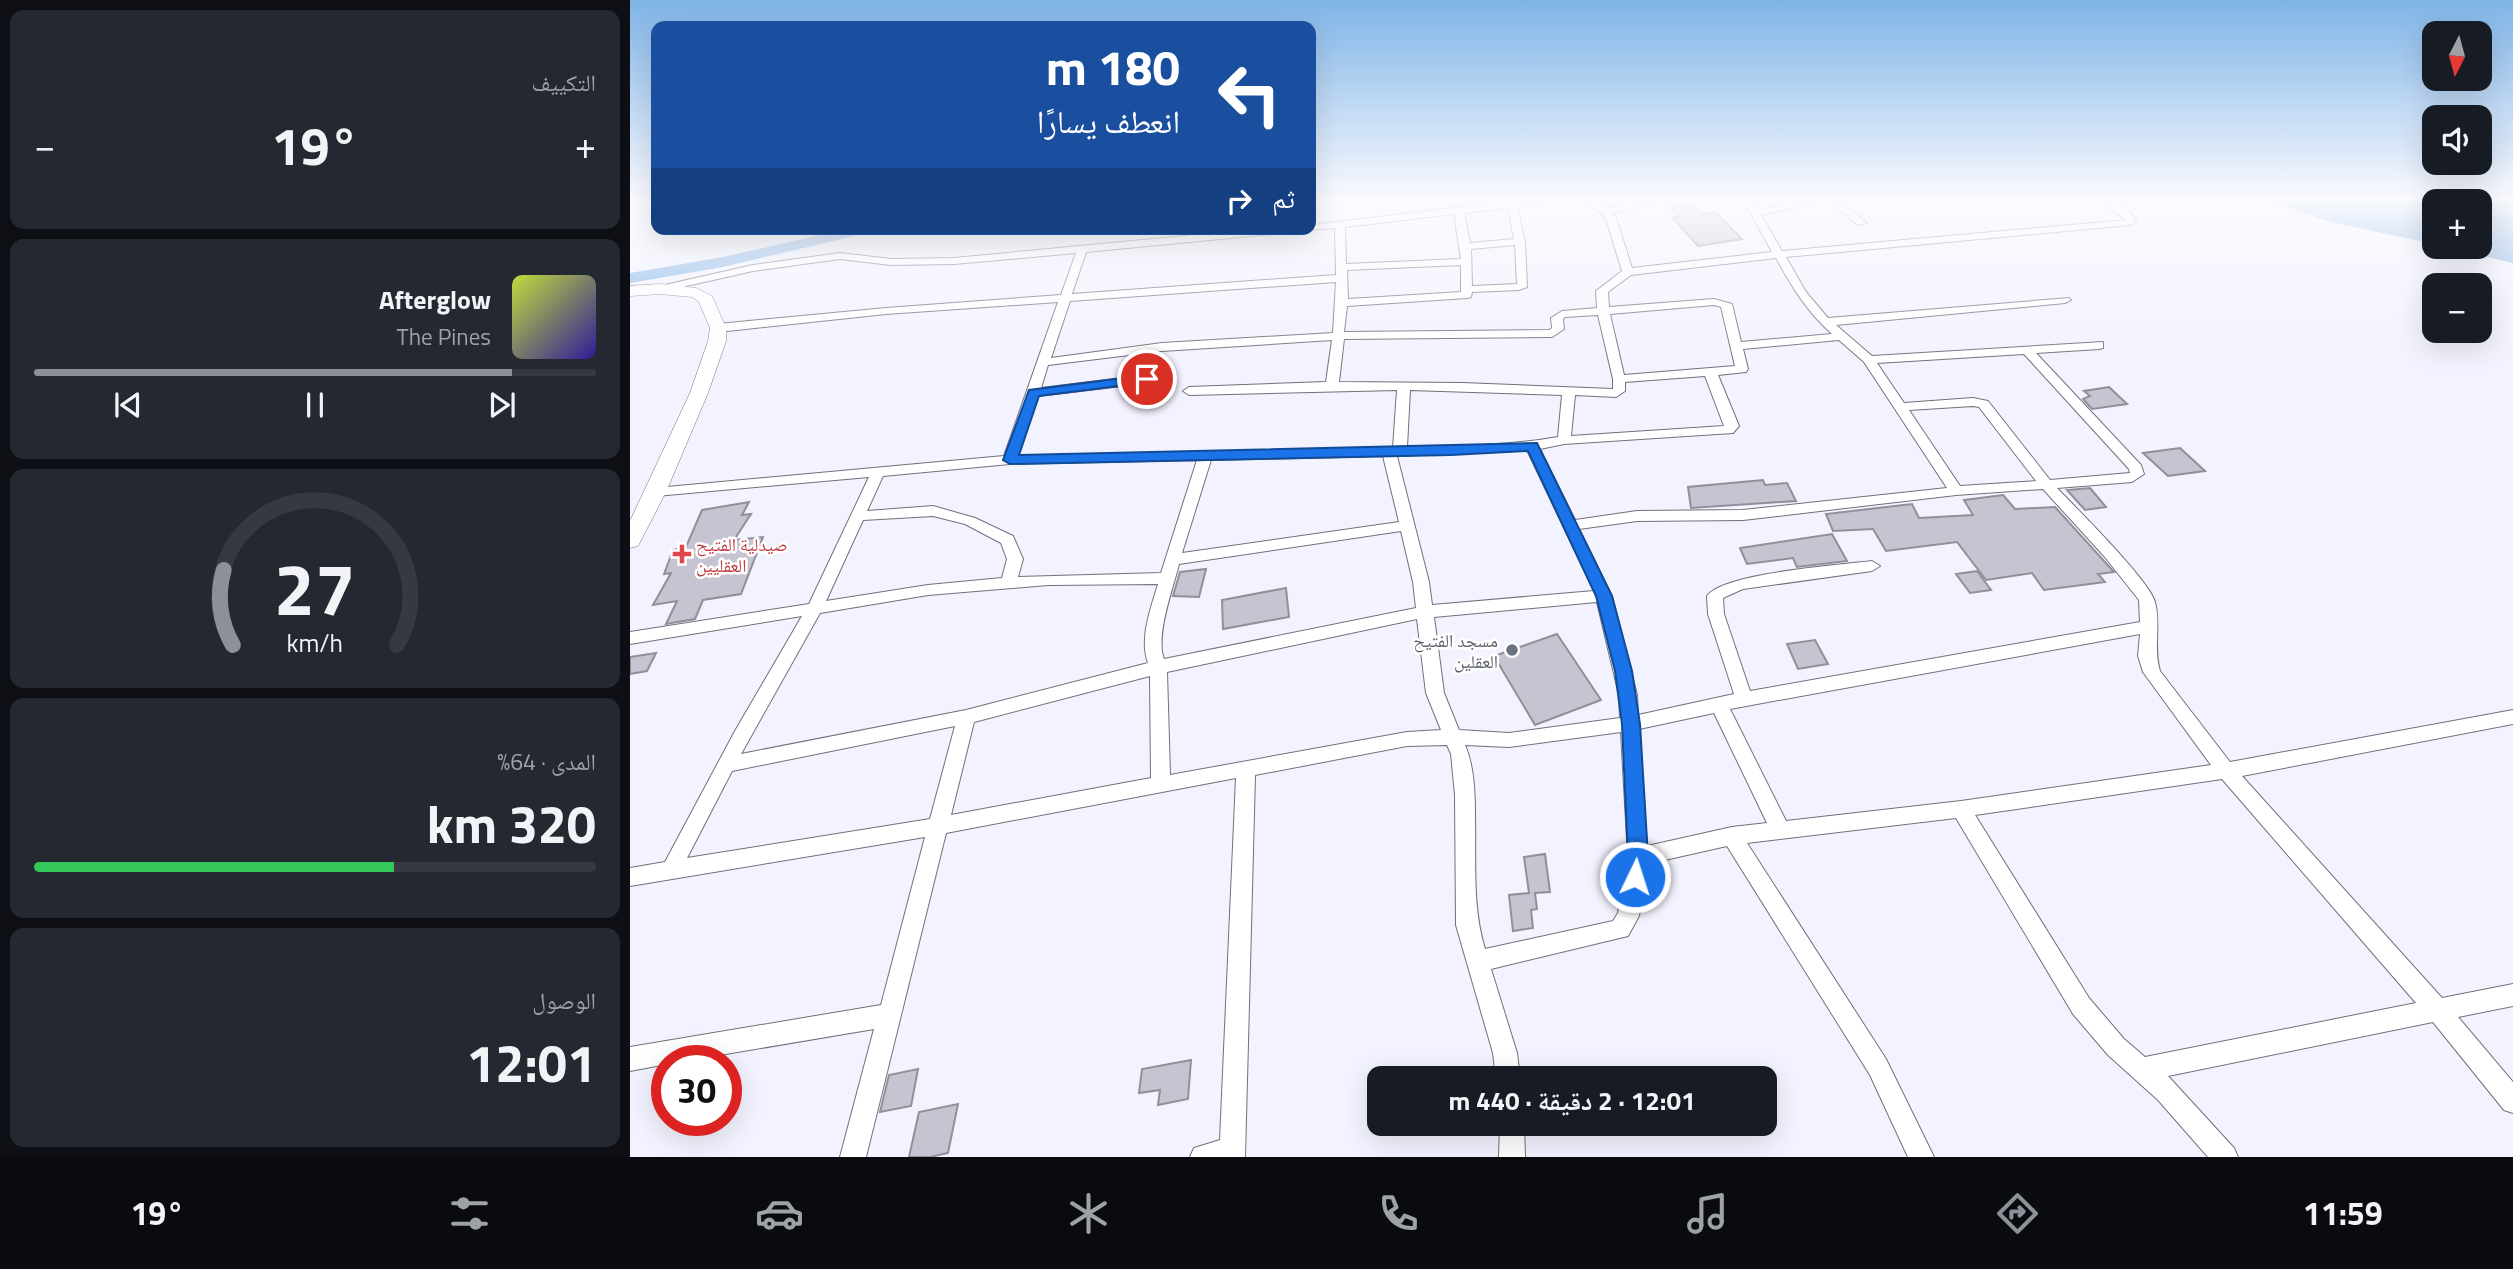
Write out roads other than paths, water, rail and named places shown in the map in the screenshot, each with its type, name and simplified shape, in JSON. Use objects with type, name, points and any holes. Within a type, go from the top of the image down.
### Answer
[{"type":"street","points":[[630,291],[660,289],[752,268],[840,256],[891,262],[940,262],[1027,254]]},
{"type":"street","points":[[1010,460],[1080,254]]},
{"type":"street","points":[[1332,386],[1340,336],[1342,254]]},
{"type":"street","points":[[1342,303],[1464,296],[1469,289],[1467,254]]},
{"type":"street","points":[[1469,289],[1522,286],[1521,254]]},
{"type":"street","points":[[1622,254],[1628,272]]},
{"type":"street","points":[[1189,391],[1332,386],[1616,393],[1619,391],[1619,379],[1603,310],[1602,289],[1628,272],[1776,254],[1793,282],[1825,322],[1869,360],[1956,491]]},
{"type":"street","points":[[718,328],[874,312],[1066,300],[1468,262]]},
{"type":"street","points":[[630,541],[656,492],[699,393],[717,341],[718,328],[706,299],[701,295],[660,289]]},
{"type":"street","points":[[1825,322],[2065,300]]},
{"type":"street","points":[[1045,362],[1162,347],[1340,336],[1552,333],[1558,329],[1558,315],[1722,302],[1726,304],[1742,369],[1619,379]]},
{"type":"street","points":[[1738,346],[1843,336]]},
{"type":"street","points":[[1869,360],[2099,345]]},
{"type":"street","points":[[1571,525],[1637,516],[1743,515],[2044,482],[2132,478],[2137,474],[2136,468],[2027,350]]},
{"type":"street","points":[[656,492],[1010,460],[1394,452],[1532,446],[1564,440],[1728,430],[1731,426],[1710,373]]},
{"type":"street","points":[[1034,393],[1147,379]]},
{"type":"street","points":[[1404,387],[1394,452],[1421,582],[1435,693],[1460,754],[1465,795],[1467,925],[1507,1066]]},
{"type":"street","points":[[1564,440],[1569,392]]},
{"type":"street","points":[[1899,407],[1973,402],[1983,404],[2044,482],[2109,552],[2147,599],[2147,656],[2152,671],[2226,771],[2437,1010],[2513,1101]]},
{"type":"street","points":[[1476,962],[1620,929],[1628,916],[1638,857],[1631,724],[1623,671],[1604,596],[1532,446]]},
{"type":"street","points":[[1161,785],[1158,667],[1153,653],[1153,639],[1172,560],[1205,456]]},
{"type":"street","points":[[671,870],[741,736],[816,607],[880,470]]},
{"type":"street","points":[[858,516],[933,511],[970,521],[1009,540],[1015,559],[1009,583]]},
{"type":"street","points":[[1172,560],[1408,525]]},
{"type":"street","points":[[1744,699],[1716,614],[1715,596],[1741,584],[1872,566]]},
{"type":"street","points":[[630,638],[928,590],[1088,578],[1167,578]]},
{"type":"street","points":[[728,764],[967,717],[1158,667],[1423,612],[1604,596]]},
{"type":"street","points":[[630,877],[939,826],[1407,739],[1454,737],[1509,740],[1631,724],[1744,699],[2148,627]]},
{"type":"street","points":[[1719,705],[1780,830]]},
{"type":"street","points":[[853,1157],[967,717]]},
{"type":"street","points":[[1638,857],[1732,836],[1961,809],[2226,771],[2513,717]]},
{"type":"street","points":[[1203,1157],[1232,1153],[1246,767]]},
{"type":"street","points":[[1961,809],[2081,1006],[2116,1047],[2187,1112],[2225,1157]]},
{"type":"street","points":[[1732,836],[1878,1068],[1921,1157]]},
{"type":"street","points":[[2143,1069],[2513,995]]},
{"type":"street","points":[[630,1059],[888,1015]]},
{"type":"street","points":[[1512,1136],[1512,1157]]},
{"type":"water","points":[[2492,254],[2513,254],[2513,263],[2492,258]]},
{"type":"waterway","points":[[630,278],[758,254]]},
{"type":"place","name":"صيدلية الفتيح العقليين","points":[[682,554]]},
{"type":"place","name":"مسجد الفتيح العقلين","points":[[1512,650]]}]
